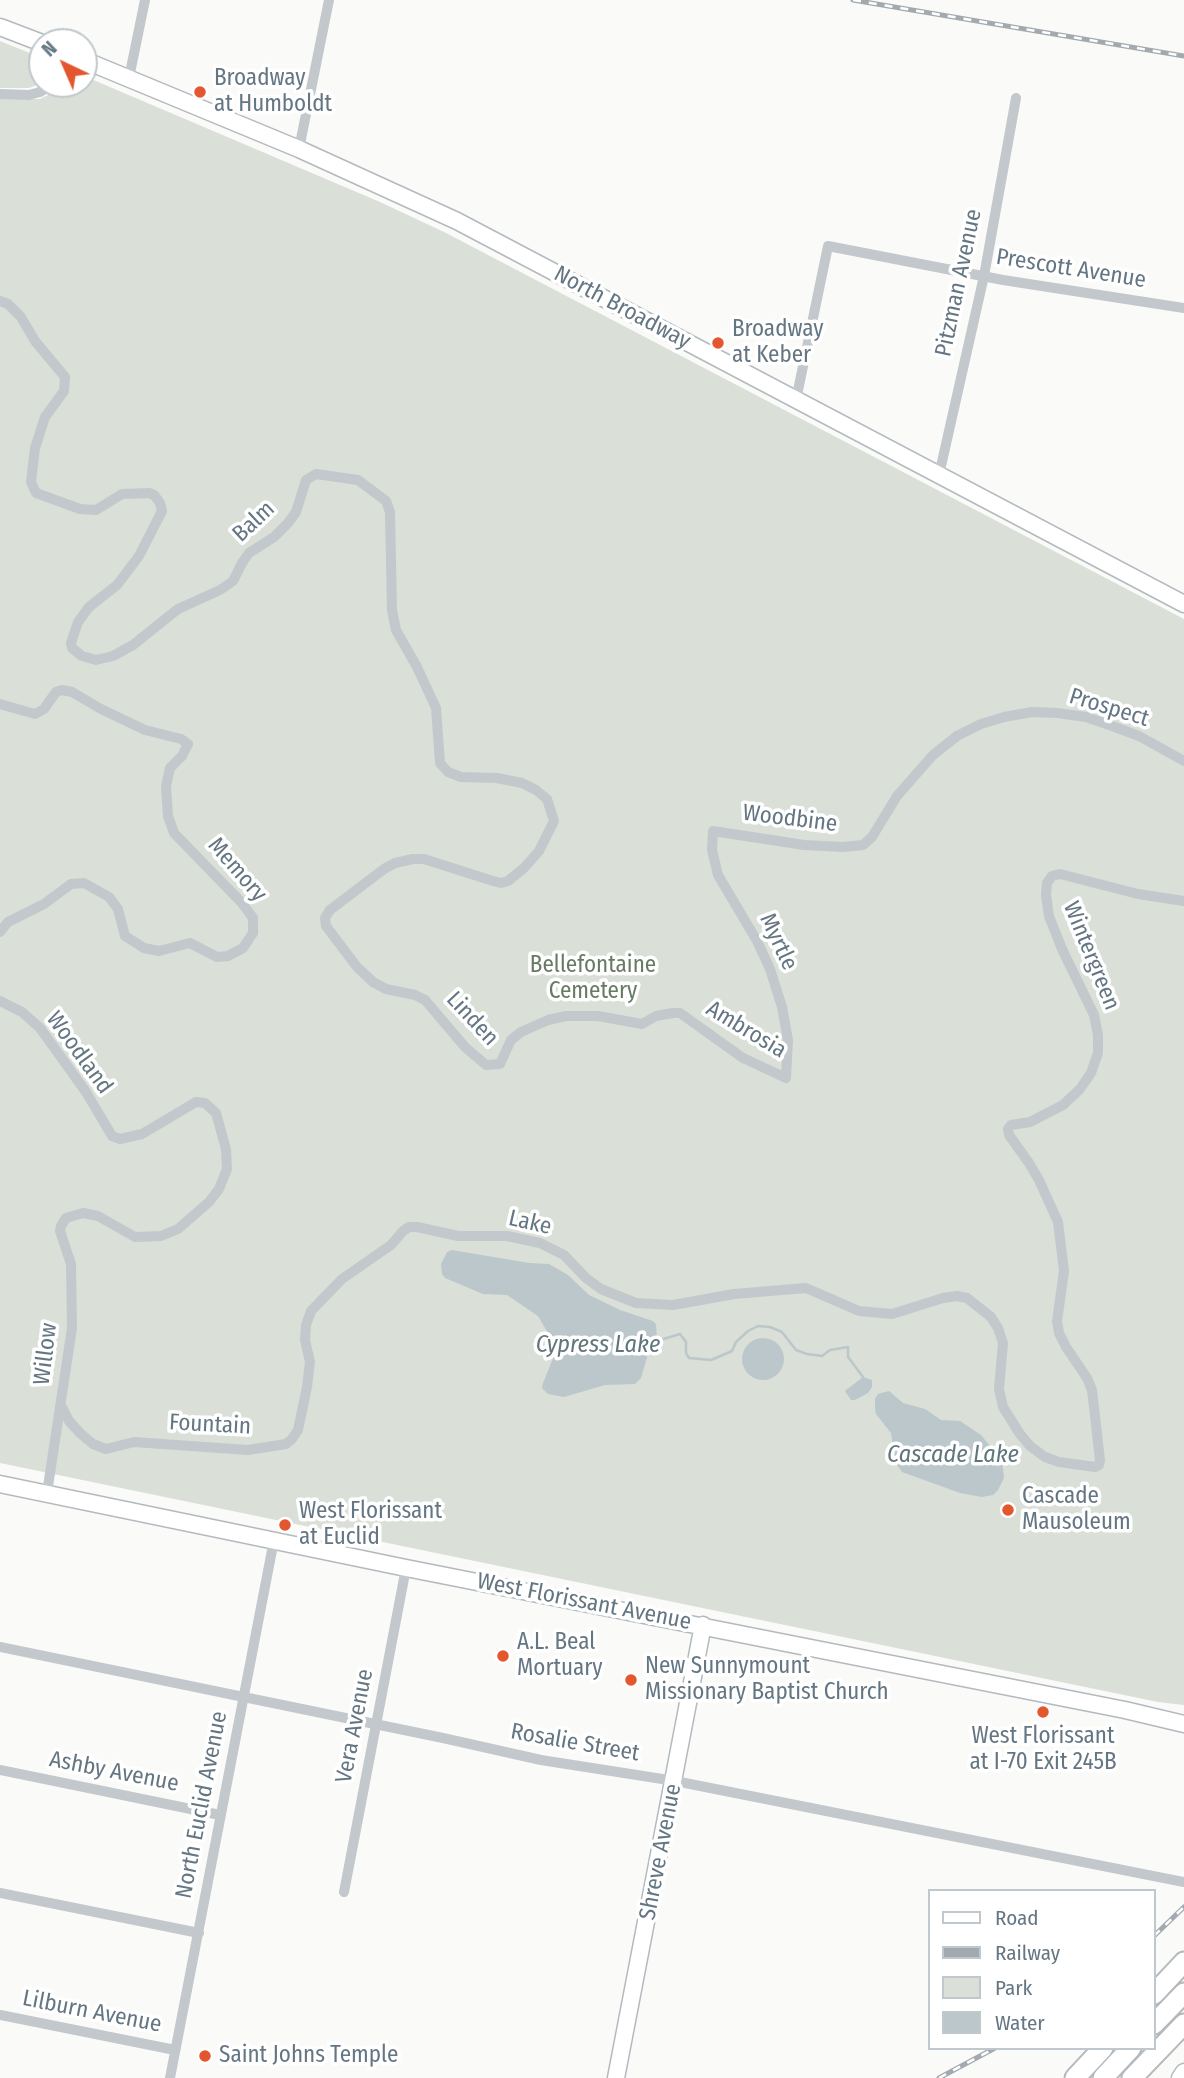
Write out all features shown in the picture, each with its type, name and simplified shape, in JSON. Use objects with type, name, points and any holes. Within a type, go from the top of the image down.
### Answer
[{"type":"highway","points":[[1156,1992],[1184,1962]]},
{"type":"highway","points":[[1156,2022],[1184,1993]]},
{"type":"highway","points":[[1132,2078],[1184,2024]]},
{"type":"highway","points":[[1075,2078],[1101,2050]]},
{"type":"highway","points":[[1103,2078],[1129,2050]]},
{"type":"main road","points":[[0,27],[28,38]]},
{"type":"main road","name":"North Broadway","points":[[98,66],[299,149],[457,221],[1184,604]]},
{"type":"main road","name":"West Florissant Avenue","points":[[0,1484],[406,1568],[1179,1721]]},
{"type":"main road","name":"Shreve Avenue","points":[[616,2078],[703,1625]]},
{"type":"main road","points":[[1180,2078],[1184,2073]]},
{"type":"street","points":[[129,78],[145,0]]},
{"type":"street","points":[[299,149],[329,0]]},
{"type":"street","points":[[0,94],[28,95]]},
{"type":"street","name":"Pitzman Avenue","points":[[939,475],[984,276],[1016,98]]},
{"type":"street","name":"Prescott Avenue","points":[[796,400],[828,246],[984,276],[1184,308]]},
{"type":"street","name":"Balm","points":[[0,300],[21,317],[65,377],[64,391],[45,417],[35,448],[31,471],[32,488],[36,493],[80,509],[96,510],[122,494],[149,494],[154,495],[162,511],[139,556],[125,576],[89,607],[78,622],[72,648],[82,656],[96,660],[113,656],[133,645],[177,608],[220,590],[233,581],[250,553],[274,537],[296,512],[306,480],[316,474],[358,480],[386,501],[390,512],[392,610],[396,630],[436,708],[438,750],[443,766],[448,772],[461,777],[497,778],[522,783],[547,799],[554,821],[539,851],[518,874],[501,883],[437,862],[412,859],[384,869],[330,910],[325,918]]},
{"type":"street","name":"Memory","points":[[0,704],[35,714],[44,709],[56,692],[72,692],[145,730],[181,739],[188,744],[182,756],[170,768],[166,786],[168,816],[174,833],[226,884],[253,918],[253,933],[243,948],[228,956],[217,957],[190,943],[159,951],[144,948],[125,936],[118,909],[109,897],[84,883],[71,884],[44,904],[8,922],[0,932]]},
{"type":"street","name":"Prospect","points":[[863,845],[872,837],[897,796],[933,755],[957,736],[1004,717],[1032,712],[1086,717],[1139,736],[1184,761]]},
{"type":"street","name":"Woodbine","points":[[713,831],[804,845],[863,845]]},
{"type":"street","name":"Myrtle","points":[[713,831],[712,850],[718,875],[757,941],[770,969],[782,1007],[788,1040],[786,1078]]},
{"type":"street","name":"Wintergreen","points":[[806,1288],[842,1305],[876,1314],[909,1310],[943,1298],[967,1298],[991,1317],[998,1328],[1003,1343],[999,1389],[1003,1407],[1020,1434],[1045,1457],[1059,1462],[1095,1467],[1099,1465],[1092,1390],[1059,1333],[1058,1309],[1064,1271],[1058,1222],[1039,1180],[1009,1135],[1008,1129],[1010,1125],[1030,1122],[1063,1105],[1080,1089],[1091,1073],[1098,1053],[1094,1015],[1049,916],[1046,895],[1052,876],[1060,874],[1138,894],[1184,901]]},
{"type":"street","name":"Linden","points":[[325,918],[326,926],[340,947],[373,982],[386,989],[425,1000],[477,1058],[486,1065],[500,1064]]},
{"type":"street","name":"Woodland","points":[[0,1001],[22,1012],[40,1028],[86,1092],[106,1128],[116,1138],[142,1134],[196,1102],[205,1103],[216,1113],[222,1129],[227,1169],[219,1189],[209,1202],[178,1229],[161,1236],[135,1237],[98,1216],[75,1214],[64,1222]]},
{"type":"street","name":"Ambrosia","points":[[500,1064],[512,1040],[521,1032],[548,1020],[566,1016],[598,1016],[642,1024],[656,1016],[680,1013],[743,1058],[786,1078]]},
{"type":"street","name":"Willow","points":[[47,1493],[72,1328],[71,1264],[60,1231],[64,1222]]},
{"type":"street","name":"Lake","points":[[310,1362],[305,1340],[311,1311],[342,1279],[391,1245],[409,1227],[458,1236],[507,1236],[540,1243],[564,1255],[601,1289],[636,1303],[673,1305],[734,1294],[806,1288]]},
{"type":"street","name":"Fountain","points":[[62,1407],[69,1421],[80,1433],[93,1444],[106,1449],[134,1442],[214,1449],[276,1447],[292,1439],[298,1430],[310,1362]]},
{"type":"street","name":"North Euclid Avenue","points":[[170,2078],[274,1540]]},
{"type":"street","name":"Vera Avenue","points":[[344,1892],[406,1568]]},
{"type":"street","name":"Rosalie Street","points":[[0,1647],[541,1760],[675,1781],[1184,1882]]},
{"type":"street","name":"Ashby Avenue","points":[[0,1770],[220,1815]]},
{"type":"street","points":[[0,1893],[199,1933]]},
{"type":"street","name":"Lilburn Avenue","points":[[0,2015],[175,2050]]},
{"type":"green space","points":[[0,41],[28,52],[28,88],[0,88]]},
{"type":"green space","name":"Bellefontaine Cemetery","points":[[98,82],[380,202],[446,233],[1184,619],[1184,1705],[1158,1702],[0,1463],[0,99],[98,98]]},
{"type":"water","name":"Cypress Lake","points":[[452,1250],[549,1264],[568,1275],[589,1295],[620,1310],[653,1321],[656,1324],[657,1341],[648,1354],[641,1378],[635,1384],[605,1385],[564,1397],[548,1394],[542,1388],[554,1356],[555,1345],[538,1316],[507,1295],[483,1294],[445,1278],[441,1264],[447,1252]]},
{"type":"water","points":[[763,1338],[778,1344],[784,1359],[778,1374],[763,1380],[748,1374],[742,1359],[748,1344]]},
{"type":"water","points":[[863,1377],[872,1380],[872,1387],[868,1393],[851,1400],[845,1391]]},
{"type":"water","name":"Cascade Lake","points":[[889,1391],[903,1403],[925,1409],[941,1420],[960,1421],[981,1435],[1002,1461],[1004,1478],[998,1490],[993,1495],[982,1497],[960,1493],[902,1472],[896,1463],[891,1433],[875,1409],[878,1394]]},
{"type":"waterway","points":[[657,1341],[680,1334],[686,1342],[689,1358],[711,1360],[732,1351],[736,1342],[748,1331],[758,1326],[770,1327],[782,1332],[796,1350],[807,1354],[822,1356],[830,1350],[848,1347],[848,1357],[863,1377]]},
{"type":"railway","points":[[853,0],[1184,56]]},
{"type":"railway","points":[[1156,1934],[1184,1907]]},
{"type":"railway","points":[[939,2078],[991,2050]]},
{"type":"place","name":"Broadway at Humboldt","points":[[200,92]]},
{"type":"place","name":"Broadway at Keber","points":[[718,343]]},
{"type":"place","name":"Cascade Mausoleum","points":[[1008,1510]]},
{"type":"place","name":"West Florissant at Euclid","points":[[285,1525]]},
{"type":"place","name":"A.L. Beal Mortuary","points":[[503,1656]]},
{"type":"place","name":"New Sunnymount Missionary Baptist Church","points":[[631,1680]]},
{"type":"place","name":"West Florissant at I-70 Exit 245B","points":[[1043,1712]]},
{"type":"place","name":"Saint Johns Temple","points":[[205,2056]]}]
